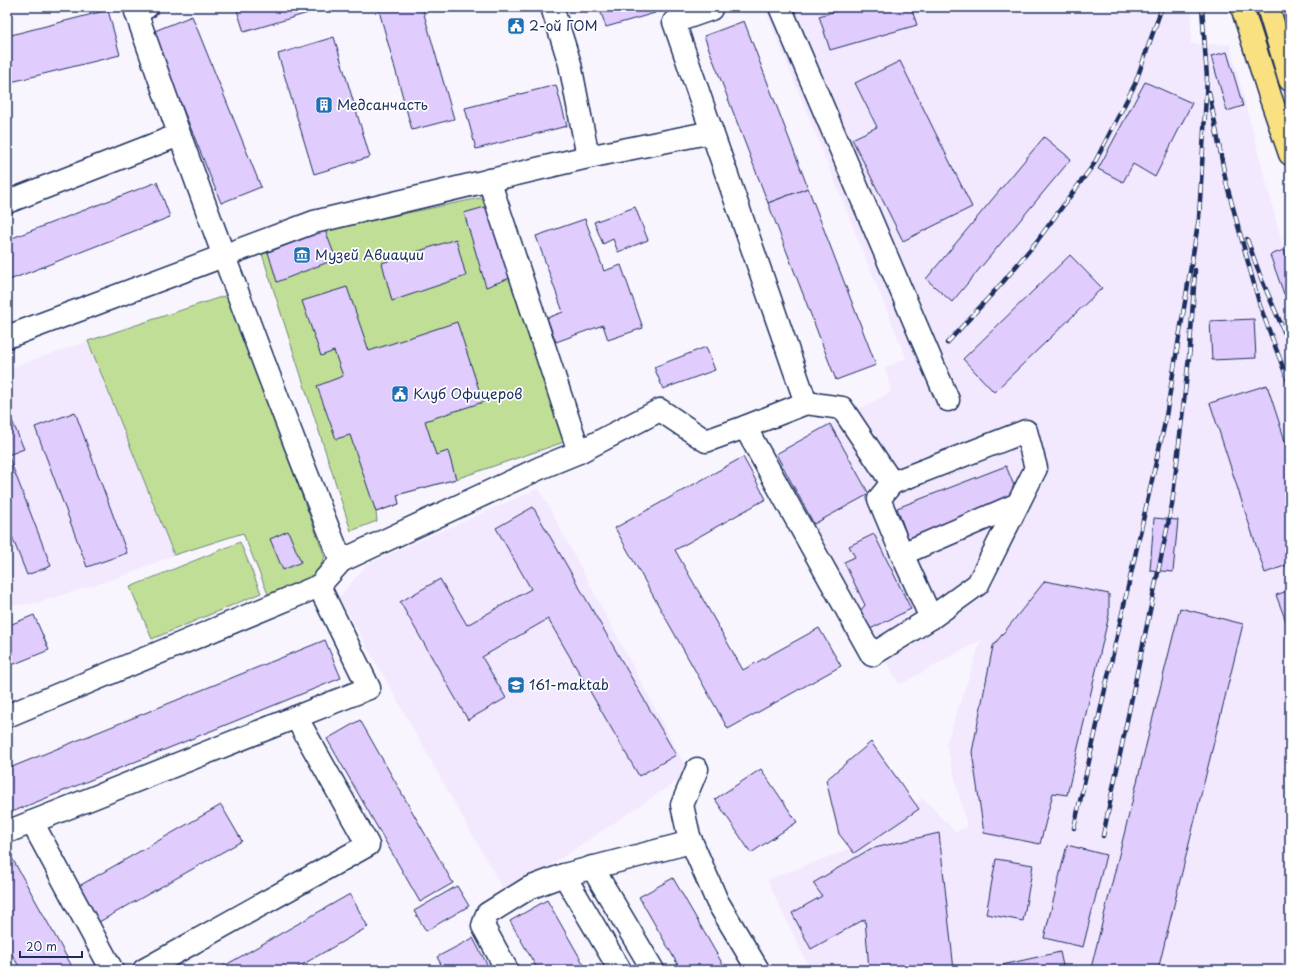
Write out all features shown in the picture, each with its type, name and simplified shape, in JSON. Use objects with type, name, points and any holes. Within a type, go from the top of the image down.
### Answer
[{"type":"main road","points":[[1242,7],[1290,154]]},
{"type":"main road","points":[[1268,7],[1290,80]]},
{"type":"street","points":[[148,7],[136,12],[179,135],[284,417],[340,561]]},
{"type":"street","points":[[552,7],[570,64],[588,157]]},
{"type":"street","points":[[710,7],[711,9],[674,22],[806,403]]},
{"type":"street","points":[[780,7],[948,400]]},
{"type":"street","points":[[7,337],[224,254],[314,222],[588,157],[712,132]]},
{"type":"street","points":[[7,202],[179,135]]},
{"type":"street","points":[[489,180],[579,452]]},
{"type":"street","points":[[7,716],[319,586],[340,561],[540,468],[579,452],[660,410],[706,441],[806,403],[842,408],[892,483]]},
{"type":"street","points":[[745,427],[872,655],[932,618],[978,584],[1036,468],[1026,431],[892,483],[879,499],[902,554],[932,618]]},
{"type":"street","points":[[902,554],[1018,504]]},
{"type":"street","points":[[7,832],[369,688],[319,586]]},
{"type":"street","points":[[144,970],[368,846],[296,716]]},
{"type":"street","points":[[697,769],[682,805],[689,836],[717,901],[758,970]]},
{"type":"street","points":[[32,822],[112,970]]},
{"type":"street","points":[[507,970],[483,926],[487,914],[529,888],[564,875],[692,842]]},
{"type":"street","points":[[592,867],[653,970]]},
{"type":"street","points":[[564,875],[620,970]]},
{"type":"shaded area","points":[[764,7],[1192,7],[1191,44],[1230,44],[1284,250],[1290,267],[1290,970],[810,970],[767,880],[846,850],[923,798],[955,832],[967,827],[946,744],[981,640],[899,685],[814,524],[869,494],[830,424],[891,392],[885,368],[906,358]]},
{"type":"shaded area","points":[[88,341],[174,555],[120,577],[37,603],[7,606],[7,369]]},
{"type":"shaded area","name":"161-maktab","points":[[539,488],[689,773],[506,895],[339,597],[367,564]]},
{"type":"green space","points":[[485,197],[567,441],[456,479],[397,495],[399,504],[376,512],[377,521],[351,531],[262,254],[325,230]]},
{"type":"green space","points":[[227,295],[325,557],[315,576],[268,594],[243,533],[174,555],[88,341]]},
{"type":"green space","points":[[240,542],[261,593],[152,639],[130,587]]},
{"type":"building","points":[[236,7],[306,7],[308,13],[244,32]]},
{"type":"building","points":[[378,7],[422,7],[454,119],[412,130]]},
{"type":"building","points":[[599,7],[653,7],[655,13],[606,27]]},
{"type":"building","points":[[850,7],[911,7],[917,25],[830,50],[819,16]]},
{"type":"building","points":[[108,10],[120,55],[7,83],[7,36]]},
{"type":"building","points":[[192,16],[261,187],[221,203],[152,32]]},
{"type":"building","points":[[744,21],[808,188],[768,203],[704,36]]},
{"type":"building","name":"Медсанчасть","points":[[334,37],[370,157],[314,174],[278,54]]},
{"type":"building","points":[[1227,52],[1243,106],[1227,111],[1211,56]]},
{"type":"building","points":[[900,61],[972,207],[903,241],[852,139],[877,127],[855,83]]},
{"type":"building","points":[[1145,82],[1192,103],[1155,177],[1133,164],[1123,182],[1098,169]]},
{"type":"building","points":[[556,85],[567,126],[476,149],[465,108]]},
{"type":"building","points":[[1044,137],[1071,159],[952,302],[926,279]]},
{"type":"building","points":[[157,182],[170,217],[7,281],[7,240]]},
{"type":"building","points":[[808,188],[876,365],[836,380],[768,203]]},
{"type":"building","points":[[488,206],[510,278],[486,287],[464,213]]},
{"type":"building","points":[[635,207],[648,240],[618,252],[613,239],[603,244],[594,222]]},
{"type":"building","points":[[585,219],[604,271],[621,265],[643,328],[608,340],[603,325],[556,342],[547,318],[563,312],[536,236]]},
{"type":"building","name":"Музей Авиации","points":[[325,230],[336,259],[277,282],[268,252]]},
{"type":"building","points":[[456,239],[466,276],[392,301],[382,263]]},
{"type":"building","points":[[1284,250],[1290,267],[1290,292],[1284,294],[1270,255]]},
{"type":"building","points":[[1070,255],[1102,288],[994,392],[963,359]]},
{"type":"building","name":"Клуб Офицеров","points":[[347,287],[369,351],[457,322],[483,402],[425,421],[436,455],[448,451],[456,479],[397,495],[399,504],[376,512],[350,435],[336,439],[317,386],[343,376],[334,351],[321,356],[302,301]]},
{"type":"building","points":[[1254,319],[1256,358],[1212,360],[1210,321]]},
{"type":"building","points":[[706,347],[715,370],[663,389],[654,367]]},
{"type":"building","points":[[1267,385],[1290,456],[1290,564],[1265,573],[1210,403]]},
{"type":"building","points":[[75,412],[127,553],[87,567],[35,427]]},
{"type":"building","points":[[10,416],[24,449],[8,455],[51,566],[27,575],[7,524],[7,417]]},
{"type":"building","points":[[830,424],[869,494],[814,524],[776,454]]},
{"type":"building","points":[[743,457],[766,499],[675,550],[743,670],[819,628],[841,666],[728,729],[615,528]]},
{"type":"building","points":[[1006,466],[1019,498],[909,541],[897,508]]},
{"type":"building","points":[[533,507],[676,755],[639,776],[548,619],[482,657],[506,698],[468,720],[400,602],[440,579],[467,625],[531,589],[496,528]]},
{"type":"building","points":[[1154,518],[1178,520],[1173,572],[1150,570]]},
{"type":"building","points":[[288,531],[301,562],[283,570],[270,539]]},
{"type":"building","points":[[874,534],[911,609],[866,631],[858,614],[865,605],[844,562],[855,557],[849,546]]},
{"type":"building","points":[[1045,581],[1109,594],[1109,615],[1067,795],[1053,793],[1040,844],[984,833],[972,752],[993,646]]},
{"type":"building","points":[[1290,590],[1290,632],[1276,595]]},
{"type":"building","points":[[1180,608],[1243,624],[1158,970],[1100,970],[1091,968]]},
{"type":"building","points":[[34,615],[49,650],[7,667],[7,626]]},
{"type":"building","points":[[325,640],[341,678],[7,814],[7,769]]},
{"type":"building","points":[[360,720],[453,883],[420,902],[327,739]]},
{"type":"building","points":[[871,742],[919,809],[854,853],[839,834],[826,780]]},
{"type":"building","points":[[761,769],[797,822],[751,853],[715,799]]},
{"type":"building","points":[[221,805],[242,841],[99,922],[79,886]]},
{"type":"building","points":[[939,833],[954,970],[869,970],[865,919],[811,949],[792,913],[822,896],[813,883],[870,849]]},
{"type":"building","points":[[1067,845],[1106,855],[1083,947],[1044,938]]},
{"type":"building","points":[[12,858],[74,970],[21,970],[7,946],[7,861]]},
{"type":"building","points":[[996,859],[1033,865],[1023,921],[986,914]]},
{"type":"building","points":[[673,878],[726,970],[681,970],[639,897]]},
{"type":"building","points":[[457,886],[469,906],[426,931],[414,911]]},
{"type":"building","points":[[350,894],[368,927],[293,970],[217,970]]},
{"type":"building","points":[[547,900],[587,970],[538,970],[510,921]]},
{"type":"building","points":[[473,938],[490,970],[444,970],[437,957]]},
{"type":"building","points":[[1060,952],[1064,970],[1003,970],[1002,965]]},
{"type":"railway","points":[[947,343],[1003,282],[1037,241],[1094,164],[1135,84],[1162,7]]},
{"type":"railway","points":[[1074,828],[1165,422],[1199,218],[1207,78],[1202,7]]},
{"type":"railway","points":[[1209,92],[1226,182],[1260,306],[1290,386]]},
{"type":"railway","points":[[1247,239],[1261,278],[1290,345]]},
{"type":"railway","points":[[1103,836],[1172,505],[1190,348],[1195,270]]},
{"type":"place","name":"2-ой ГОМ","points":[[516,26]]},
{"type":"place","name":"Медсанчасть","points":[[324,105]]},
{"type":"place","name":"Музей Авиации","points":[[302,255]]},
{"type":"place","name":"Клуб Офицеров","points":[[400,394]]},
{"type":"place","name":"161-maktab","points":[[516,685]]}]
